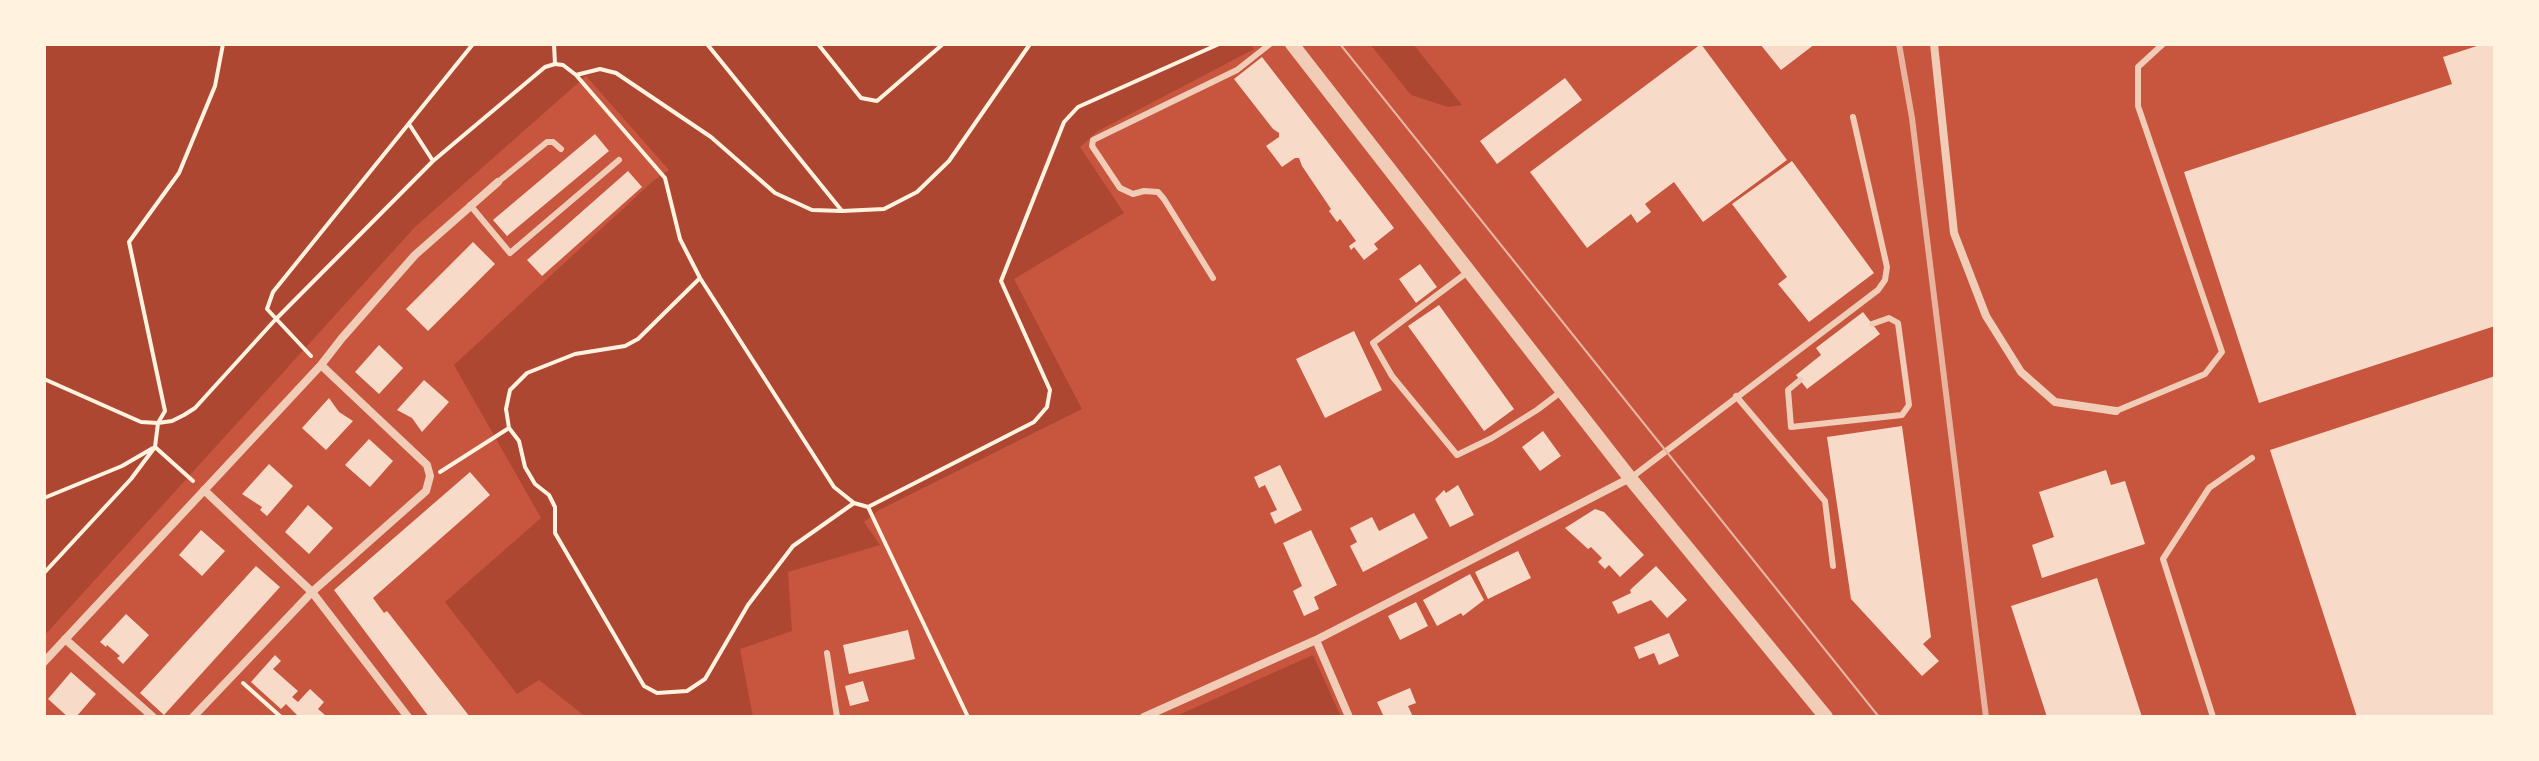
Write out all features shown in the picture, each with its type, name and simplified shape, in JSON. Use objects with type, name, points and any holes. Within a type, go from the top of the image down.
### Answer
[{"type":"street","points":[[1292,44],[1630,478],[1826,717]]},
{"type":"street","points":[[1934,44],[1954,233],[1986,316],[2021,372],[2055,402],[2116,411]]},
{"type":"street","points":[[44,662],[321,365],[415,255],[498,182]]},
{"type":"street","points":[[193,717],[312,592],[426,491],[430,476],[427,465],[321,365]]},
{"type":"street","points":[[1144,717],[1316,640],[1630,478]]},
{"type":"street","points":[[204,490],[312,592],[408,717]]},
{"type":"street","points":[[65,639],[153,717]]},
{"type":"street","points":[[1316,640],[1349,717]]},
{"type":"lane","points":[[1213,278],[1158,192],[1133,194],[1120,188],[1092,146],[1093,140],[1237,70],[1270,44]]},
{"type":"lane","points":[[2116,411],[2205,374],[2222,352],[2138,106],[2138,67],[2163,44]]},
{"type":"lane","points":[[1630,478],[1878,290],[1885,280],[1887,267],[1853,117]]},
{"type":"lane","points":[[498,182],[547,142],[553,142],[561,149]]},
{"type":"lane","points":[[470,205],[510,253],[619,160]]},
{"type":"lane","points":[[1469,271],[1373,343],[1407,395],[1457,455],[1503,431],[1562,390]]},
{"type":"lane","points":[[1800,380],[1788,390],[1791,427],[1902,415],[1909,405],[1898,323],[1889,318],[1872,324]]},
{"type":"lane","points":[[1736,396],[1825,501],[1833,566]]},
{"type":"lane","points":[[2213,717],[2163,559],[2209,488],[2252,458]]},
{"type":"lane","points":[[827,653],[837,717]]},
{"type":"path","points":[[44,573],[131,479],[155,447],[158,423],[165,411],[129,242],[179,173],[215,86],[223,44]]},
{"type":"path","points":[[308,353],[267,309],[273,292],[473,44]]},
{"type":"path","points":[[554,44],[555,64]]},
{"type":"path","points":[[707,44],[842,211]]},
{"type":"path","points":[[818,44],[861,98],[877,101],[943,44]]},
{"type":"path","points":[[576,75],[600,69],[616,73],[711,137],[775,193],[812,210],[884,209],[917,192],[949,161],[1030,44]]},
{"type":"path","points":[[44,379],[125,417],[158,423],[172,421],[195,408],[275,320],[433,161],[545,67],[563,65],[576,75],[665,178],[680,239],[700,278],[834,487],[854,503],[868,507],[1034,422],[1047,407],[1050,390],[1001,281],[1064,122],[1078,107],[1219,44]]},
{"type":"path","points":[[409,124],[433,161]]},
{"type":"path","points":[[700,278],[638,339],[625,346],[575,354],[527,373],[510,390],[506,409],[509,428],[519,441],[525,467],[555,507],[555,533],[644,686],[657,693],[687,691],[705,679],[748,605],[793,546],[854,503]]},
{"type":"path","points":[[430,476],[450,468],[509,428]]},
{"type":"path","points":[[155,447],[204,490]]},
{"type":"path","points":[[44,498],[122,466],[155,447]]},
{"type":"path","points":[[868,507],[968,717]]},
{"type":"path","points":[[232,673],[281,717]]},
{"type":"shaded area","points":[[44,44],[1250,44],[1254,49],[1098,131],[1080,147],[1124,213],[1014,279],[1082,409],[879,510],[864,522],[880,545],[788,572],[792,631],[740,649],[753,717],[586,717],[539,680],[517,694],[445,602],[541,518],[454,365],[653,181],[669,170],[586,76],[415,227],[44,636]]},
{"type":"shaded area","points":[[1370,44],[1413,44],[1462,105],[1448,107],[1411,95]]},
{"type":"shaded area","points":[[1313,655],[1341,717],[1174,717]]},
{"type":"building","points":[[1701,44],[1787,160],[1703,222],[1674,182],[1645,204],[1651,212],[1637,223],[1631,214],[1587,248],[1530,172]]},
{"type":"building","points":[[1760,44],[1815,44],[1781,70]]},
{"type":"building","points":[[2483,44],[2495,44],[2495,326],[2259,403],[2184,172],[2452,84],[2443,57]]},
{"type":"building","points":[[1262,57],[1394,228],[1374,244],[1378,249],[1364,260],[1354,247],[1351,250],[1349,246],[1356,241],[1340,219],[1337,222],[1329,211],[1331,209],[1299,158],[1282,167],[1266,146],[1279,137],[1279,133],[1234,79]]},
{"type":"building","points":[[1565,78],[1582,100],[1497,164],[1480,141]]},
{"type":"building","points":[[595,134],[609,151],[507,236],[493,220]]},
{"type":"building","points":[[1792,161],[1874,273],[1809,322],[1778,284],[1787,277],[1732,204]]},
{"type":"building","points":[[628,171],[642,187],[542,276],[527,260]]},
{"type":"building","points":[[473,242],[495,264],[428,331],[406,309]]},
{"type":"building","points":[[1420,264],[1437,287],[1416,303],[1399,279]]},
{"type":"building","points":[[1439,305],[1514,409],[1484,431],[1408,326]]},
{"type":"building","points":[[1863,312],[1880,334],[1807,389],[1796,375],[1821,355],[1816,348]]},
{"type":"building","points":[[1354,331],[1382,390],[1325,418],[1296,359]]},
{"type":"building","points":[[379,345],[403,368],[379,394],[355,372]]},
{"type":"building","points":[[2495,376],[2495,717],[2357,717],[2270,450]]},
{"type":"building","points":[[424,380],[449,402],[422,432],[412,418],[397,410]]},
{"type":"building","points":[[329,398],[339,412],[353,421],[326,450],[302,428]]},
{"type":"building","points":[[1902,426],[1931,637],[1923,644],[1939,661],[1922,676],[1851,599],[1827,437]]},
{"type":"building","points":[[1543,431],[1561,456],[1540,471],[1522,447]]},
{"type":"building","points":[[369,439],[393,461],[370,487],[345,465]]},
{"type":"building","points":[[269,464],[293,486],[267,516],[260,510],[262,507],[242,494]]},
{"type":"building","points":[[1280,465],[1302,510],[1275,524],[1270,513],[1277,510],[1265,485],[1259,488],[1254,477]]},
{"type":"building","points":[[2106,470],[2111,485],[2125,481],[2145,544],[2042,578],[2032,545],[2054,537],[2039,492]]},
{"type":"building","points":[[470,472],[490,495],[373,598],[384,613],[387,611],[470,717],[429,717],[334,590]]},
{"type":"building","points":[[1458,485],[1474,515],[1450,527],[1435,499],[1444,490],[1446,493]]},
{"type":"building","points":[[308,505],[333,528],[309,554],[285,532]]},
{"type":"building","points":[[1595,509],[1604,512],[1644,555],[1620,577],[1609,565],[1605,569],[1598,562],[1602,558],[1565,528]]},
{"type":"building","points":[[1414,513],[1428,538],[1363,572],[1350,546],[1357,542],[1350,528],[1372,517],[1379,531]]},
{"type":"building","points":[[201,530],[225,551],[202,576],[179,555]]},
{"type":"building","points":[[1311,530],[1337,585],[1314,597],[1319,609],[1304,616],[1293,591],[1302,586],[1283,543]]},
{"type":"building","points":[[1518,551],[1531,578],[1488,599],[1475,572]]},
{"type":"building","points":[[256,566],[280,587],[164,715],[140,693]]},
{"type":"building","points":[[1656,566],[1687,600],[1667,618],[1651,600],[1618,614],[1612,602],[1631,593],[1630,590]]},
{"type":"building","points":[[1470,574],[1484,600],[1463,616],[1461,613],[1437,626],[1423,600]]},
{"type":"building","points":[[2097,578],[2142,717],[2047,717],[2011,606]]},
{"type":"building","points":[[1416,602],[1428,626],[1400,640],[1388,616]]},
{"type":"building","points":[[126,614],[149,635],[123,664],[117,658],[120,656],[100,642]]},
{"type":"building","points":[[908,630],[915,659],[849,674],[843,645]]},
{"type":"building","points":[[1669,633],[1679,656],[1659,665],[1654,653],[1639,659],[1634,647]]},
{"type":"building","points":[[275,655],[281,661],[273,669],[298,691],[292,697],[298,702],[310,689],[324,702],[318,709],[324,717],[295,717],[297,715],[286,704],[281,709],[251,682]]},
{"type":"building","points":[[71,672],[96,694],[76,717],[68,717],[48,699]]},
{"type":"building","points":[[863,681],[869,701],[850,706],[845,686]]},
{"type":"building","points":[[1410,688],[1416,703],[1408,706],[1413,717],[1384,717],[1377,702]]},
{"type":"tram line","points":[[1340,44],[1879,717]]},
{"type":"railway","points":[[1899,44],[1912,118],[1986,717]]}]
